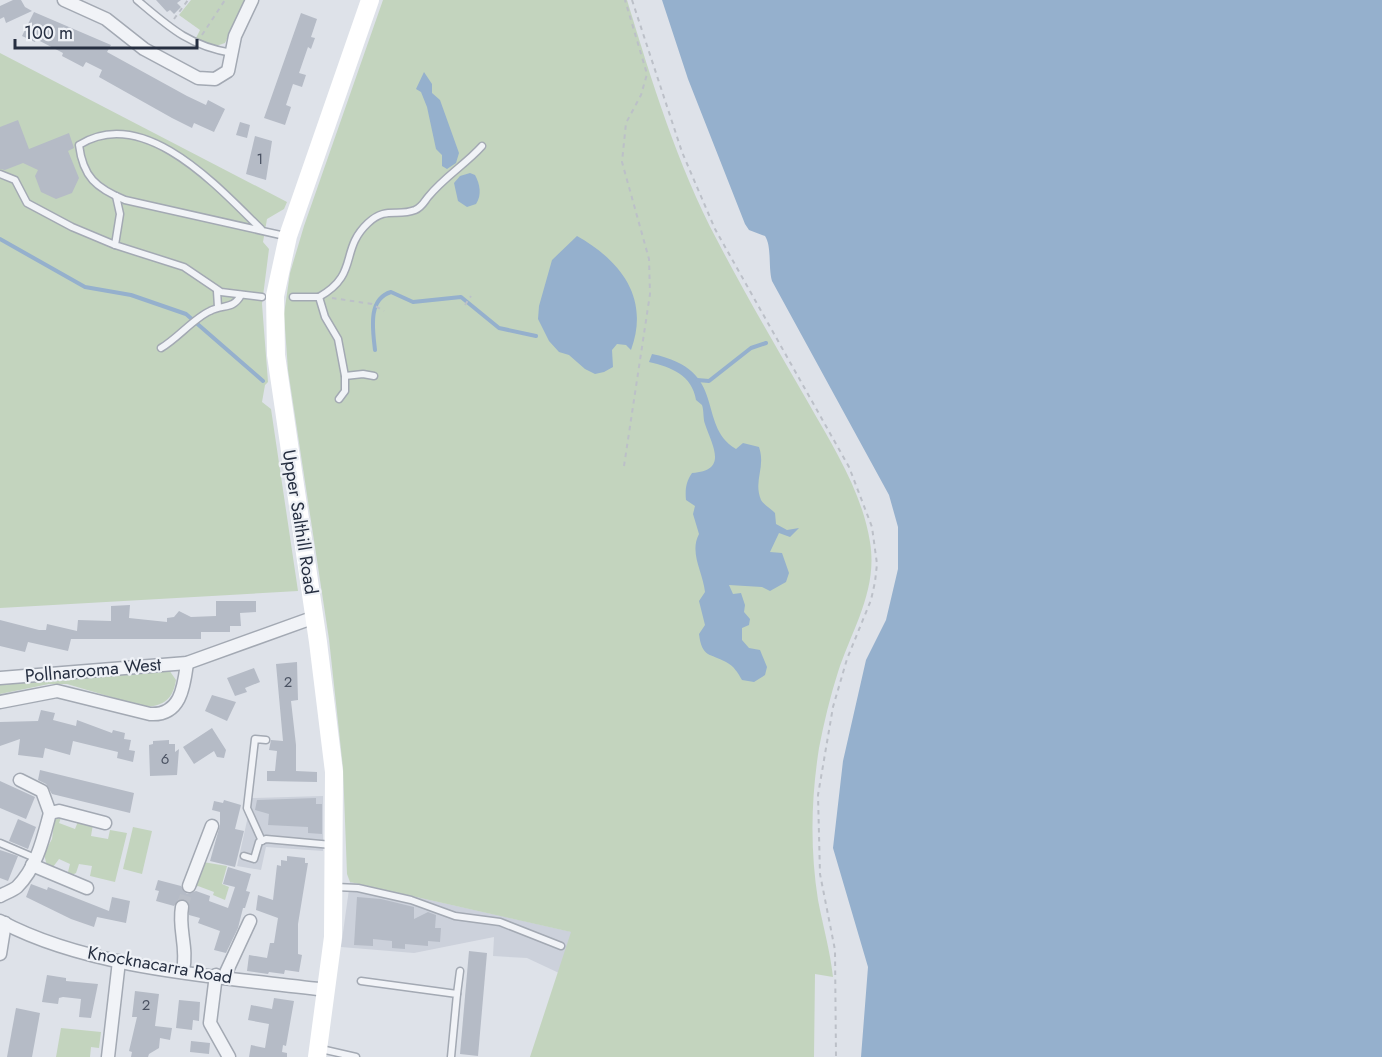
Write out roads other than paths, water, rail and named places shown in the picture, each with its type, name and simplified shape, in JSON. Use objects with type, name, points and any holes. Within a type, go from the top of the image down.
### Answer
[{"type":"main road","name":"Upper Salthill Road","points":[[317,1052],[333,937],[334,772],[315,617],[273,326],[276,285],[288,236],[370,0]]},
{"type":"street","points":[[64,0],[106,19],[144,49],[198,78],[207,80],[222,76],[228,71],[235,36],[252,0]]},
{"type":"street","name":"Pollnarooma West","points":[[0,678],[187,663],[315,617]]},
{"type":"street","name":"Pollnarooma West","points":[[0,702],[44,692],[62,691],[155,714],[171,709],[179,701],[184,686],[187,663]]},
{"type":"street","points":[[0,896],[15,889],[34,862],[45,839],[50,813],[42,791],[20,780]]},
{"type":"street","points":[[50,813],[58,811],[105,823]]},
{"type":"street","points":[[189,886],[212,826]]},
{"type":"street","points":[[34,862],[87,888]]},
{"type":"street","points":[[182,907],[181,921],[186,951],[183,971]]},
{"type":"street","points":[[229,1057],[210,1023],[220,976],[250,921]]},
{"type":"street","points":[[0,954],[3,922]]},
{"type":"street","name":"Knocknacarra Road","points":[[3,922],[56,946],[119,961],[326,990]]},
{"type":"street","points":[[108,1057],[119,961]]},
{"type":"lane","points":[[137,0],[168,26],[195,44],[232,53]]},
{"type":"lane","points":[[261,229],[199,173],[166,148],[146,139],[119,133],[88,139],[79,145],[81,163],[92,181],[106,192],[288,236]]},
{"type":"lane","points":[[293,297],[319,297],[344,278],[352,243],[367,224],[376,216],[388,211],[415,210],[423,205],[443,180],[482,146]]},
{"type":"lane","points":[[0,174],[15,180],[27,203],[72,227],[116,245],[184,267],[216,291],[262,297]]},
{"type":"lane","points":[[116,196],[120,214],[116,245]]},
{"type":"lane","points":[[216,291],[219,308]]},
{"type":"lane","points":[[161,348],[192,325],[197,318],[219,308],[228,308],[237,303],[241,295]]},
{"type":"lane","points":[[319,297],[325,317],[338,339],[345,376],[345,391],[339,399]]},
{"type":"lane","points":[[345,376],[363,374],[374,376]]},
{"type":"lane","points":[[262,841],[247,808],[255,739],[266,740]]},
{"type":"lane","points":[[244,855],[254,859],[259,842],[279,839],[335,846]]},
{"type":"lane","points":[[0,843],[34,862]]},
{"type":"lane","points":[[335,887],[358,888],[411,900],[454,916],[500,922],[561,946]]},
{"type":"lane","points":[[451,1057],[460,971]]},
{"type":"lane","points":[[361,981],[457,994]]},
{"type":"lane","points":[[317,1052],[356,1057]]},
{"type":"water","points":[[662,0],[1382,0],[1382,1057],[861,1057],[868,967],[833,848],[843,761],[866,660],[886,620],[898,569],[898,527],[889,495],[772,281],[765,236],[749,230],[745,224],[688,79]]},
{"type":"water","points":[[424,72],[432,84],[432,93],[440,100],[459,153],[456,163],[447,169],[442,166],[442,155],[436,149],[427,107],[421,92],[416,89]]},
{"type":"water","points":[[470,173],[477,178],[480,193],[476,204],[467,207],[458,201],[454,183],[460,176]]},
{"type":"water","points":[[577,236],[607,257],[618,269],[628,283],[637,314],[636,331],[631,350],[626,345],[617,344],[612,350],[613,367],[595,374],[585,369],[569,355],[559,352],[549,341],[538,319],[539,306],[552,260]]},
{"type":"water","points":[[652,354],[676,362],[692,372],[702,384],[717,426],[724,438],[736,449],[743,443],[759,447],[761,461],[758,486],[761,500],[775,513],[776,524],[787,530],[799,528],[790,537],[779,533],[770,552],[782,553],[789,573],[786,582],[770,591],[762,587],[729,585],[733,594],[741,593],[745,605],[744,612],[750,619],[749,625],[742,628],[742,640],[749,648],[760,650],[767,667],[765,675],[754,682],[742,680],[726,662],[708,654],[700,642],[699,634],[705,625],[699,601],[705,592],[695,548],[699,534],[693,514],[695,506],[686,500],[686,489],[692,473],[711,467],[715,456],[714,448],[704,422],[702,405],[696,400],[690,384],[672,370],[649,362]]},
{"type":"waterway","points":[[0,239],[85,287],[131,295],[186,314],[263,381]]},
{"type":"waterway","points":[[375,350],[373,325],[375,308],[378,301],[391,292],[413,302],[461,297],[499,328],[536,336]]},
{"type":"waterway","points":[[697,380],[709,381],[751,348],[766,343]]},
{"type":"tunnel","points":[[182,907],[189,886]]}]
